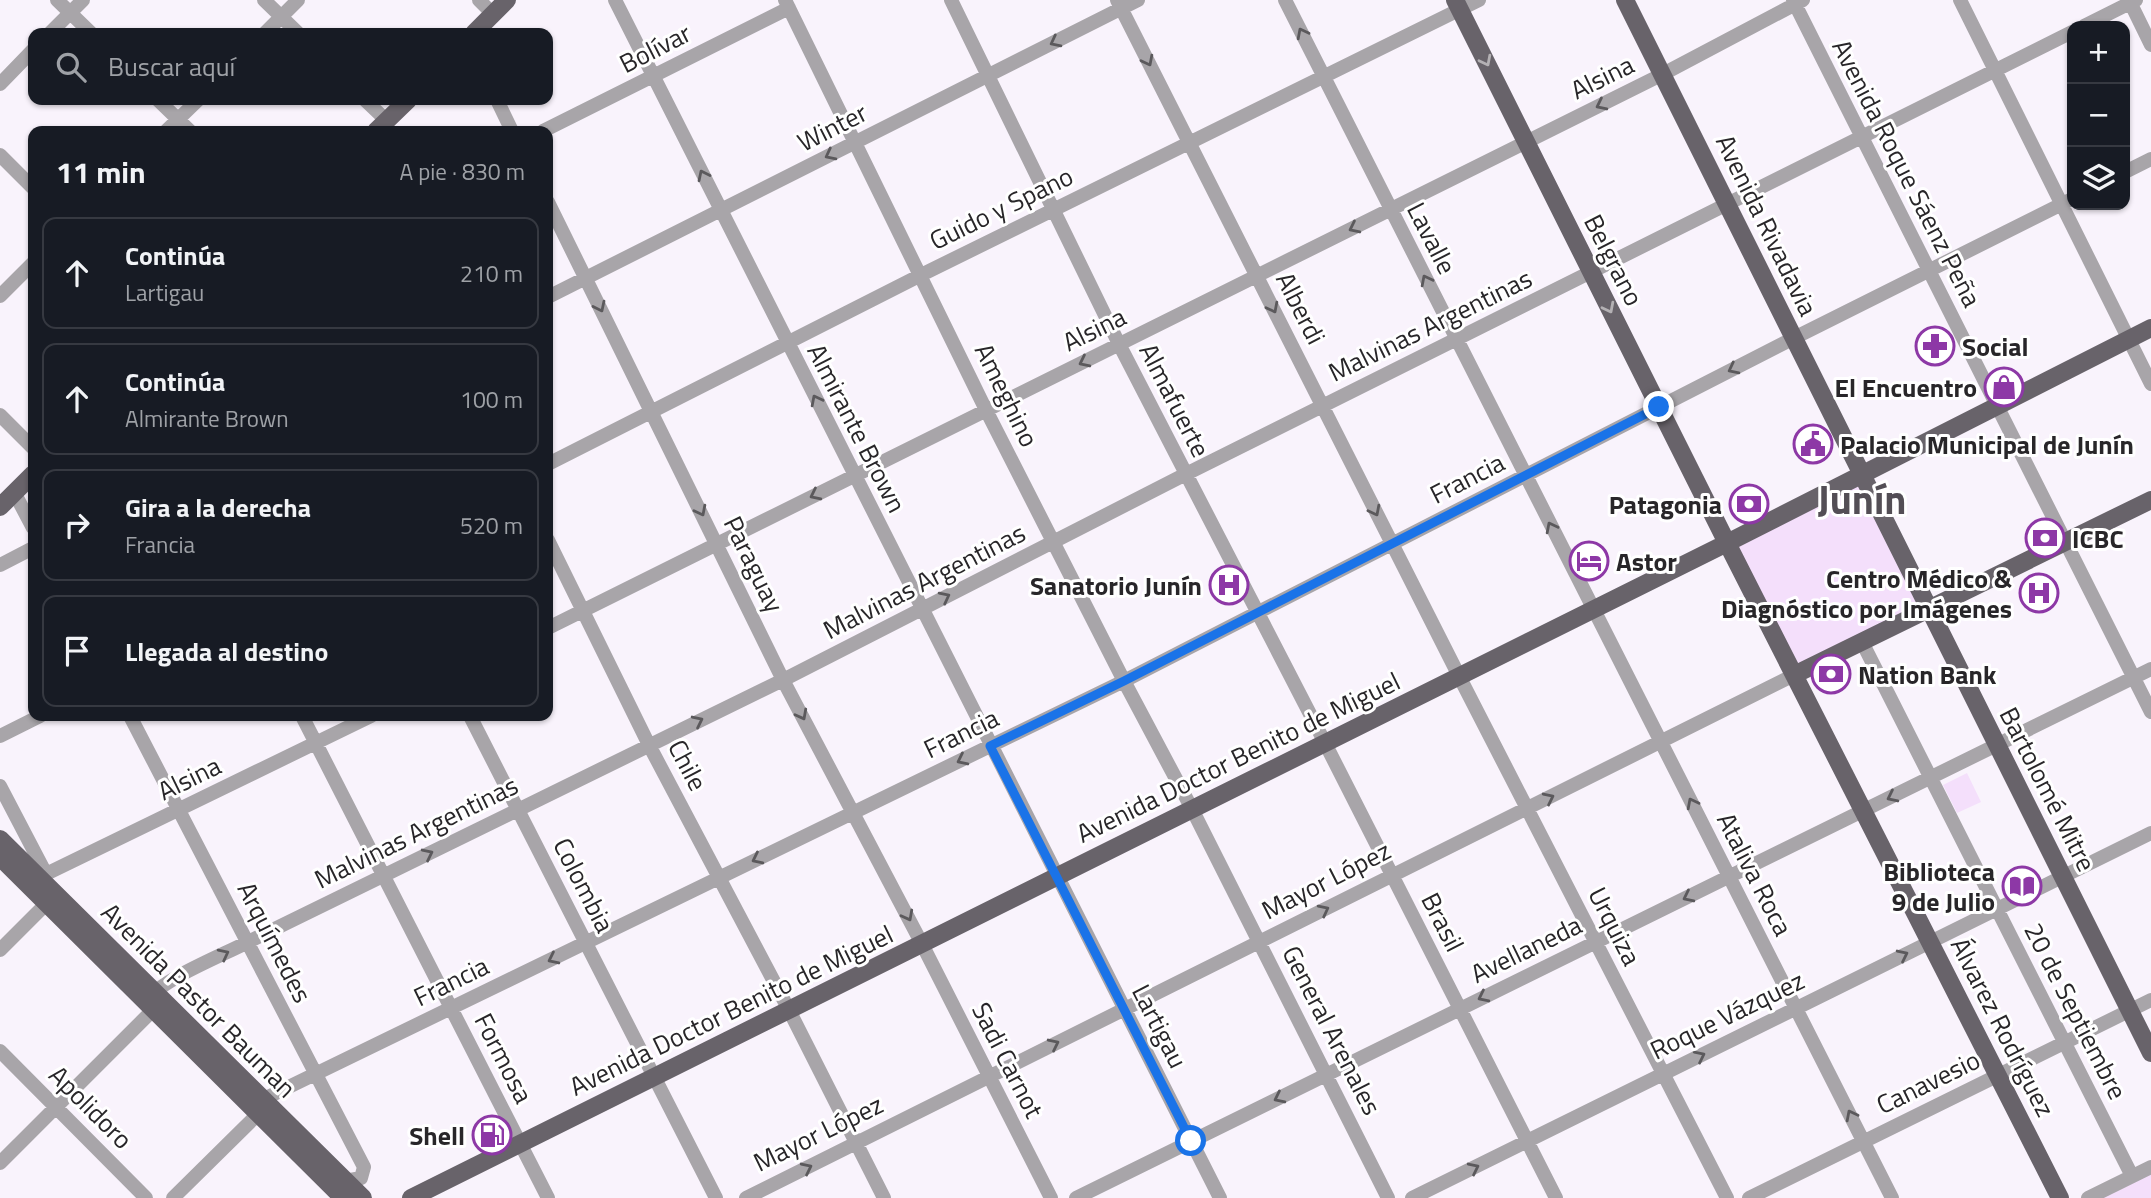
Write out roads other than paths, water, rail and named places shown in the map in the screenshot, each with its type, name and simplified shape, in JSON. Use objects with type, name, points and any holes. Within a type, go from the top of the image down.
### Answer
[{"type":"main road","points":[[479,28],[507,0]]},
{"type":"main road","name":"Avenida Rivadavia","points":[[1625,0],[1862,473]]},
{"type":"main road","name":"Belgrano","points":[[1458,5],[1727,543]]},
{"type":"main road","points":[[382,126],[403,105]]},
{"type":"main road","name":"Avenida Doctor Benito de Miguel","points":[[411,1198],[1727,543],[2151,328]]},
{"type":"main road","name":"Bartolomé Mitre","points":[[1862,473],[2151,1053]]},
{"type":"main road","points":[[0,507],[28,479]]},
{"type":"main road","name":"Mayor López","points":[[1794,676],[2151,500]]},
{"type":"main road","name":"Álvarez Rodríguez","points":[[1727,543],[2060,1198]]},
{"type":"main road","name":"Avenida Pastor Bauman","points":[[0,839],[39,880],[52,899],[260,1107],[344,1190],[363,1198]]},
{"type":"main road","name":"Avenida Pastor Bauman","points":[[0,857],[39,880]]},
{"type":"street","points":[[57,0],[86,28]]},
{"type":"street","points":[[55,28],[83,0]]},
{"type":"street","points":[[264,0],[293,28]]},
{"type":"street","points":[[270,28],[298,0]]},
{"type":"street","points":[[479,0],[493,14]]},
{"type":"street","name":"Almirante Brown","points":[[615,0],[1056,877]]},
{"type":"street","name":"Almafuerte","points":[[951,0],[1119,345],[1325,743]]},
{"type":"street","name":"Winter","points":[[553,294],[988,76],[1119,4],[1138,0]]},
{"type":"street","name":"Lavalle","points":[[1285,0],[1593,610]]},
{"type":"street","name":"Guido y Spano","points":[[553,462],[1458,5],[1479,0]]},
{"type":"street","points":[[1960,0],[1995,71],[2067,201]]},
{"type":"street","name":"Alsina","points":[[553,626],[1662,74],[1797,1]]},
{"type":"street","name":"Avenida Roque Sáenz Peña","points":[[1797,1],[1862,138],[2151,712]]},
{"type":"street","points":[[2093,21],[2131,1],[2151,45]]},
{"type":"street","name":"Bolívar","points":[[552,126],[654,76],[787,4]]},
{"type":"street","name":"Ameghino","points":[[787,4],[986,410],[1192,809]]},
{"type":"street","name":"Alberdi","points":[[1119,4],[1459,676]]},
{"type":"street","name":"Malvinas Argentinas","points":[[0,1163],[57,1107],[154,1001],[167,983],[783,680],[1186,474],[2067,35]]},
{"type":"street","points":[[0,84],[28,55]]},
{"type":"street","points":[[163,105],[185,126]]},
{"type":"street","points":[[171,126],[193,105]]},
{"type":"street","points":[[369,105],[382,126]]},
{"type":"street","points":[[499,105],[510,126]]},
{"type":"street","points":[[0,155],[28,183]]},
{"type":"street","points":[[2130,170],[2151,159]]},
{"type":"street","name":"Francia","points":[[173,1198],[270,1096],[1124,681],[2067,201]]},
{"type":"street","points":[[2071,210],[2151,384]]},
{"type":"street","name":"Paraguay","points":[[553,212],[783,680],[922,944]]},
{"type":"street","points":[[0,296],[28,268]]},
{"type":"street","points":[[0,415],[28,443]]},
{"type":"street","points":[[15,492],[28,518]]},
{"type":"street","name":"Chile","points":[[553,550],[649,745],[789,1010],[884,1198]]},
{"type":"street","points":[[0,565],[28,551]]},
{"type":"street","name":"Ataliva Roca","points":[[1593,610],[1892,1198]]},
{"type":"street","name":"20 de Septiembre","points":[[1862,642],[2132,1176]]},
{"type":"street","name":"Avellaneda","points":[[1076,1198],[2151,669]]},
{"type":"street","name":"Urquiza","points":[[1459,676],[1727,1198]]},
{"type":"street","name":"Mayor López","points":[[746,1198],[1794,676]]},
{"type":"street","points":[[0,736],[30,721]]},
{"type":"street","name":"Arquímedes","points":[[133,721],[364,1167],[360,1178],[344,1190]]},
{"type":"street","name":"Formosa","points":[[305,721],[548,1198]]},
{"type":"street","name":"Alsina","points":[[39,880],[361,721]]},
{"type":"street","name":"Colombia","points":[[473,721],[716,1198]]},
{"type":"street","name":"Brasil","points":[[1325,743],[1556,1198]]},
{"type":"street","points":[[0,786],[39,880]]},
{"type":"street","name":"General Arenales","points":[[1192,809],[1388,1198]]},
{"type":"street","name":"Roque Vázquez","points":[[1412,1198],[1437,1193],[1527,1141],[2151,833]]},
{"type":"street","name":"Lartigau","points":[[1056,877],[1220,1198]]},
{"type":"street","points":[[0,950],[52,899]]},
{"type":"street","name":"Sadi Carnot","points":[[922,944],[1051,1198]]},
{"type":"street","name":"Canavesio","points":[[1749,1198],[2151,1000]]},
{"type":"street","name":"Apolidoro","points":[[0,1051],[146,1198]]},
{"type":"street","points":[[2088,1198],[2151,1167]]},
{"type":"place","name":"Social","points":[[1935,346]]},
{"type":"place","name":"El Encuentro","points":[[2004,387]]},
{"type":"place","name":"Palacio Municipal de Junín","points":[[1813,444]]},
{"type":"place","name":"Patagonia","points":[[1749,504]]},
{"type":"place","name":"ICBC","points":[[2045,538]]},
{"type":"place","name":"Astor","points":[[1589,561]]},
{"type":"place","name":"Sanatorio Junín","points":[[1229,585]]},
{"type":"place","name":"Centro Médico & Diagnóstico por Imágenes","points":[[2039,593]]},
{"type":"place","name":"Nation Bank","points":[[1831,674]]},
{"type":"place","name":"Biblioteca 9 de Julio","points":[[2022,886]]},
{"type":"place","name":"Shell","points":[[492,1135]]},
{"type":"district","name":"Junín","points":[[1862,499]]}]
